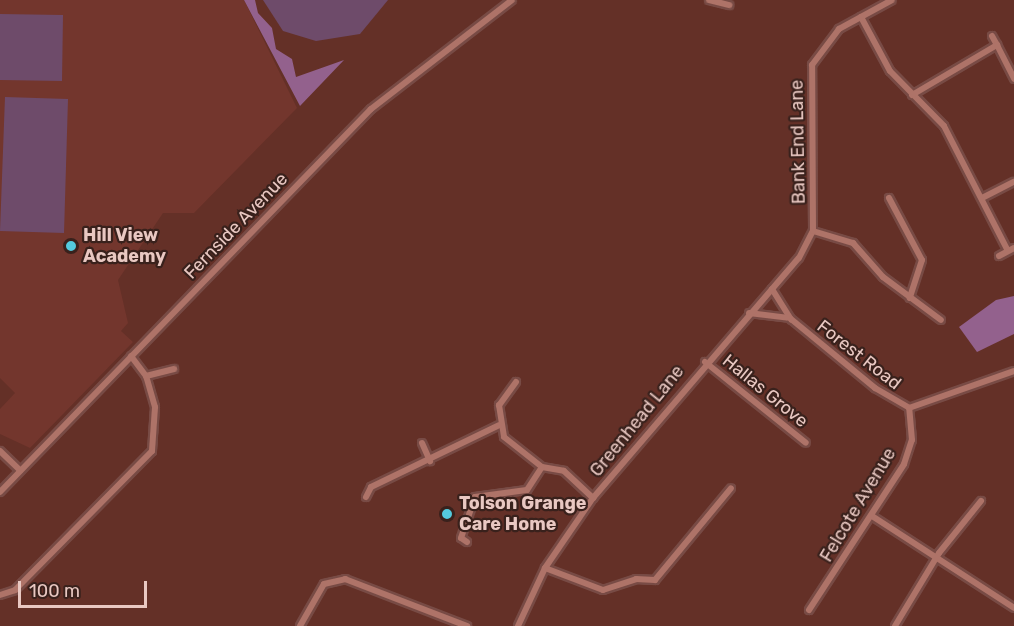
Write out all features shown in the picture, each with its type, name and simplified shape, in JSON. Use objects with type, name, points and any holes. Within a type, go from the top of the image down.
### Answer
[{"type":"street","name":"Fernside Avenue","points":[[0,492],[371,109],[512,0]]},
{"type":"street","points":[[709,0],[729,5]]},
{"type":"street","name":"Bank End Lane","points":[[781,279],[813,231],[812,65],[824,43],[861,17],[892,0]]},
{"type":"street","points":[[861,17],[890,71],[944,126],[1011,249],[999,256]]},
{"type":"street","points":[[992,36],[1014,79]]},
{"type":"street","points":[[912,95],[998,45]]},
{"type":"street","points":[[982,198],[1014,182]]},
{"type":"street","points":[[889,198],[922,260],[910,298]]},
{"type":"street","points":[[813,231],[846,239],[910,298],[941,320]]},
{"type":"street","name":"Greenhead Lane","points":[[518,626],[545,568],[593,498],[705,362],[781,279]]},
{"type":"street","name":"Forest Road","points":[[772,289],[791,319],[874,388],[909,408],[1014,371]]},
{"type":"street","name":"Forest Road","points":[[749,313],[791,319]]},
{"type":"street","points":[[0,595],[15,590],[152,451],[156,417],[146,376],[131,356]]},
{"type":"street","name":"Hallas Grove","points":[[705,362],[806,443]]},
{"type":"street","points":[[146,376],[174,369]]},
{"type":"street","points":[[516,382],[499,405],[499,425],[504,436],[542,467],[564,471],[593,498]]},
{"type":"street","name":"Felcote Avenue","points":[[809,610],[872,516],[909,452],[909,408]]},
{"type":"street","points":[[366,497],[371,487],[499,425]]},
{"type":"street","points":[[422,443],[430,460]]},
{"type":"street","points":[[0,451],[20,470]]},
{"type":"street","points":[[466,542],[461,538],[475,496],[527,490],[542,467]]},
{"type":"street","points":[[545,568],[603,590],[636,579],[655,580],[731,488]]},
{"type":"street","points":[[895,626],[938,560],[981,501]]},
{"type":"street","points":[[872,516],[1014,608]]},
{"type":"street","points":[[300,626],[324,584],[345,579],[467,626]]},
{"type":"shaded area","name":"Hill View Academy","points":[[0,0],[244,0],[297,108],[194,213],[163,213],[118,280],[128,323],[121,331],[133,342],[30,448],[0,434],[0,409],[15,393],[0,378]]},
{"type":"shaded area","points":[[244,0],[255,0],[258,13],[272,28],[276,49],[292,59],[296,77],[344,60],[300,106]]},
{"type":"shaded area","points":[[263,0],[388,0],[360,34],[316,41],[283,31]]},
{"type":"shaded area","points":[[0,14],[63,15],[62,81],[0,80]]},
{"type":"shaded area","points":[[5,97],[68,99],[64,233],[0,231]]},
{"type":"shaded area","points":[[1014,296],[1014,334],[977,352],[959,327],[996,300]]},
{"type":"place","name":"Hill View Academy","points":[[71,246]]},
{"type":"place","name":"Tolson Grange Care Home","points":[[447,514]]}]
